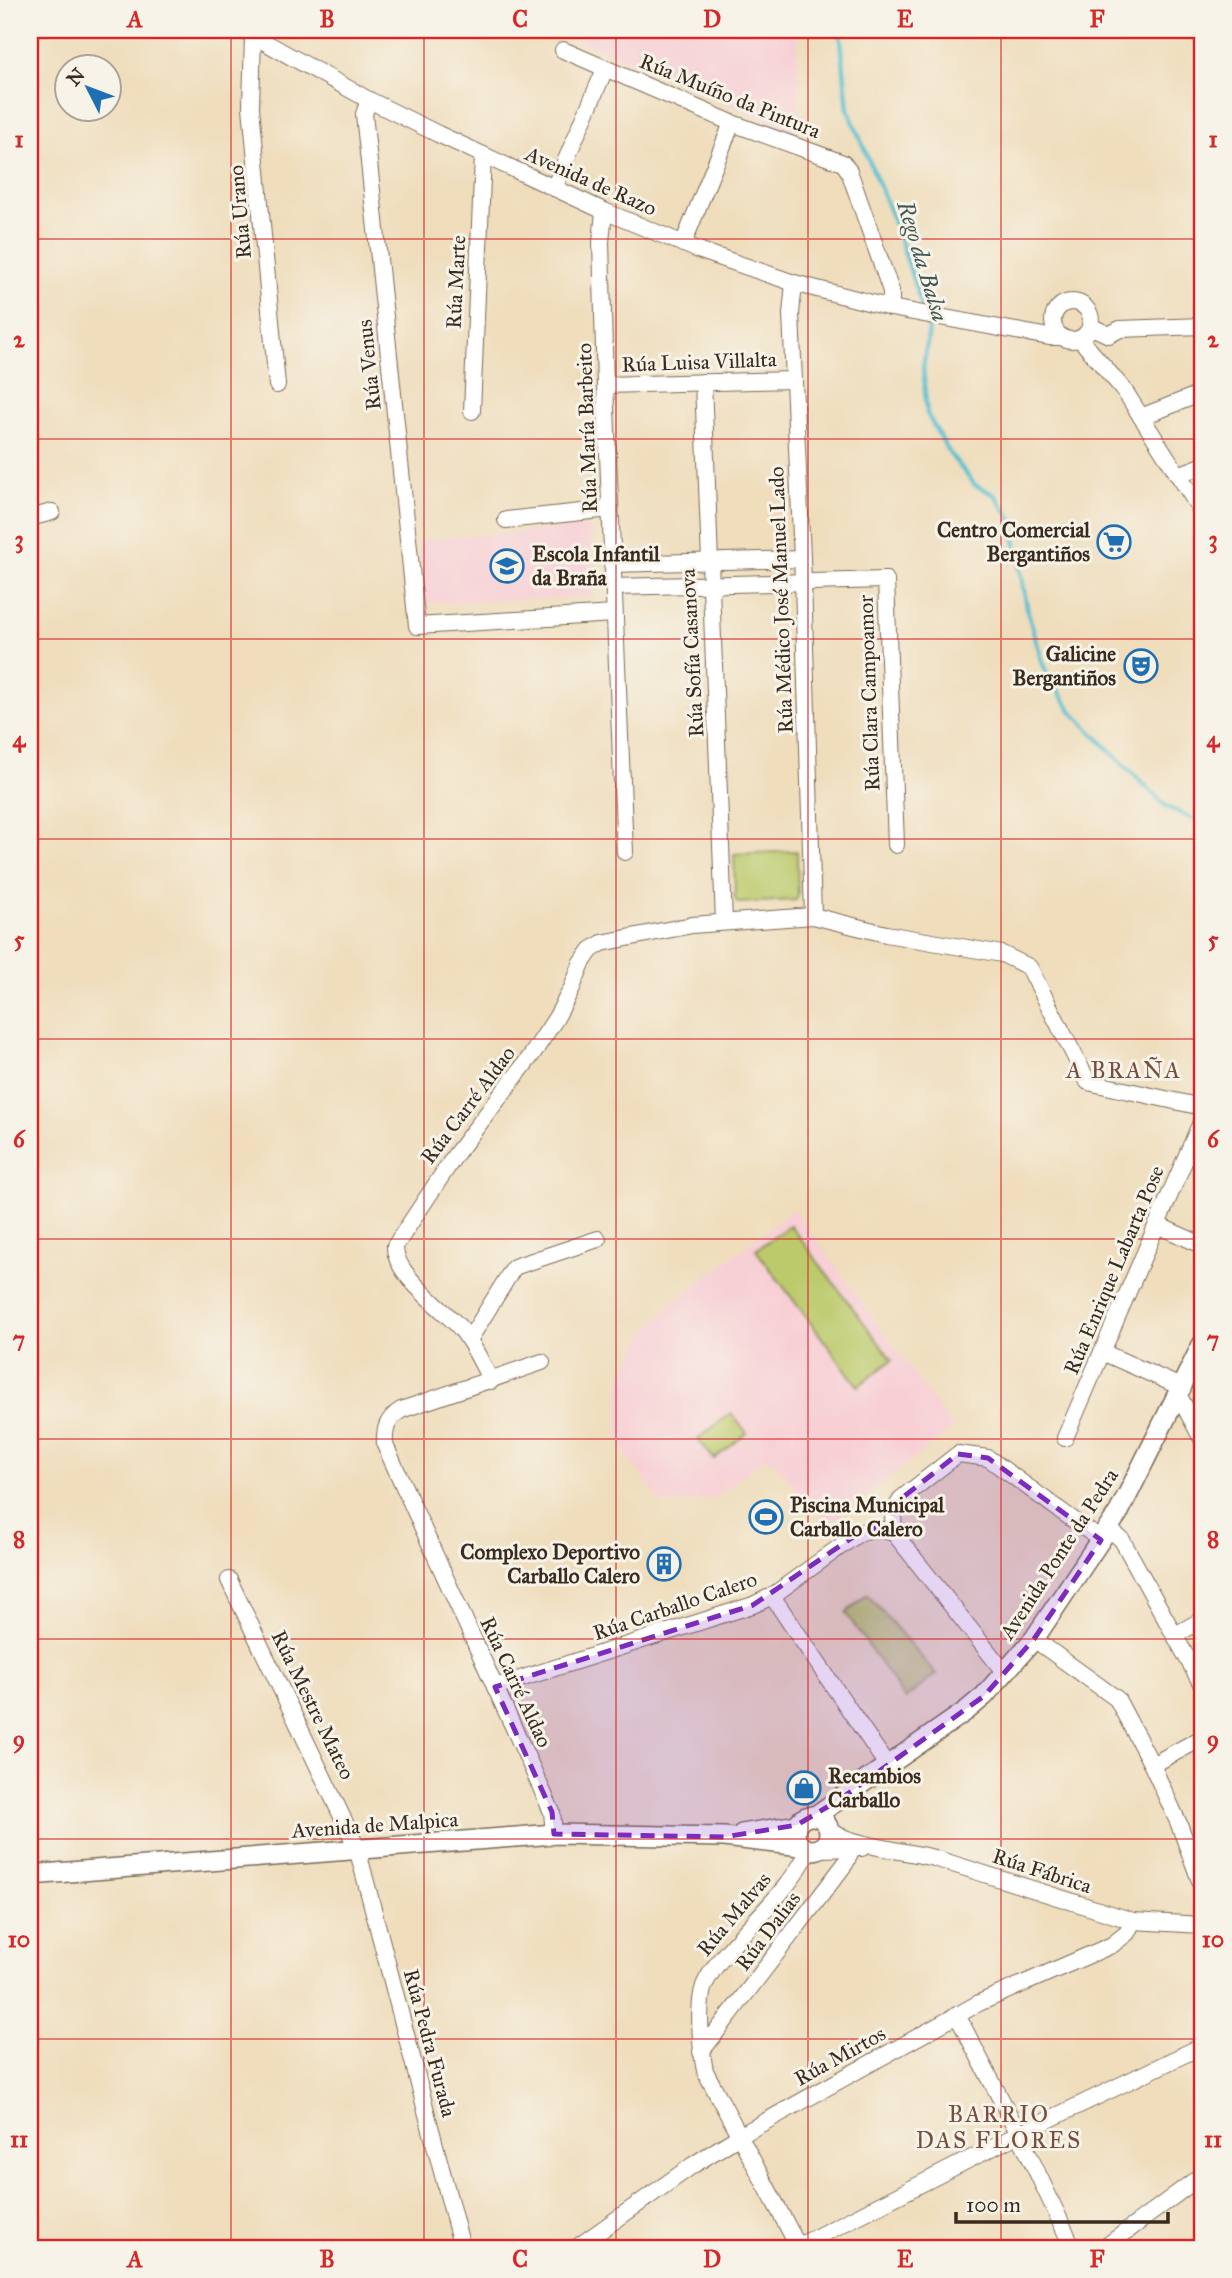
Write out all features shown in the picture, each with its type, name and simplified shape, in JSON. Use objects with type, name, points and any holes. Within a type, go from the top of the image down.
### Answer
[{"type":"main road","name":"Avenida Ponte da Pedra","points":[[824,1824],[839,1800],[984,1696],[1034,1639],[1119,1512],[1181,1392],[1202,1345]]},
{"type":"main road","points":[[802,1818],[824,1824],[827,1841],[809,1848],[795,1838],[797,1825],[802,1818]]},
{"type":"main road","name":"Avenida de Malpica","points":[[724,1838],[797,1825]]},
{"type":"main road","name":"Avenida de Malpica","points":[[30,1875],[554,1834],[724,1838],[809,1848]]},
{"type":"street","name":"Avenida de Razo","points":[[248,32],[369,100],[604,211],[683,244],[794,283],[891,308],[942,319],[1061,337]]},
{"type":"street","name":"Rúa Urano","points":[[248,32],[251,107],[277,385]]},
{"type":"street","name":"Rúa Muíño da Pintura","points":[[563,50],[732,123],[843,163],[849,171],[891,292],[891,308]]},
{"type":"street","points":[[554,188],[605,69]]},
{"type":"street","name":"Rúa Venus","points":[[369,100],[364,114],[417,626],[614,614]]},
{"type":"street","points":[[683,244],[732,123]]},
{"type":"street","name":"Rúa Marte","points":[[472,411],[483,155]]},
{"type":"street","name":"Rúa María Barbeito","points":[[604,211],[601,242],[605,385],[625,852]]},
{"type":"street","name":"Rúa Médico José Manuel Lado","points":[[794,283],[790,314],[803,580],[813,916]]},
{"type":"street","points":[[1029,332],[1043,325],[1063,305],[1074,303],[1084,307],[1086,328],[1202,512]]},
{"type":"street","points":[[1054,314],[1053,327],[1061,337],[1073,340],[1086,328]]},
{"type":"street","points":[[1086,328],[1115,332],[1202,326]]},
{"type":"street","points":[[1086,328],[1097,340],[1114,375]]},
{"type":"street","points":[[1106,360],[1105,341],[1115,332]]},
{"type":"street","name":"Rúa Luisa Villalta","points":[[605,385],[794,380]]},
{"type":"street","name":"Rúa Sofía Casanova","points":[[704,382],[724,922]]},
{"type":"street","points":[[1141,417],[1202,393]]},
{"type":"street","points":[[1178,475],[1202,466]]},
{"type":"street","points":[[506,520],[610,509]]},
{"type":"street","points":[[30,518],[52,512]]},
{"type":"street","points":[[612,564],[802,559]]},
{"type":"street","points":[[613,587],[803,580]]},
{"type":"street","name":"Rúa Clara Campoamor","points":[[803,580],[886,580],[896,845]]},
{"type":"street","points":[[724,922],[813,916],[886,934],[1002,954],[1030,967],[1088,1082],[1202,1107]]},
{"type":"street","name":"Rúa Carré Aldao","points":[[491,1381],[469,1340],[402,1268],[395,1253],[395,1246],[456,1154],[545,1035],[572,988],[582,962],[591,950],[602,943],[692,925],[724,922]]},
{"type":"street","name":"Rúa Enrique Labarta Pose","points":[[1065,1438],[1202,1119]]},
{"type":"street","points":[[1157,1225],[1202,1245]]},
{"type":"street","points":[[469,1340],[514,1267],[598,1239]]},
{"type":"street","points":[[1102,1352],[1181,1392],[1202,1439]]},
{"type":"street","name":"Rúa Carré Aldao","points":[[542,1362],[401,1410],[393,1415],[384,1434],[385,1445],[552,1812],[554,1834]]},
{"type":"street","points":[[1005,1673],[894,1533],[893,1513],[902,1498],[958,1454],[975,1454],[988,1458],[1105,1534],[1122,1540],[1202,1685]]},
{"type":"street","name":"Rúa Carballo Calero","points":[[495,1687],[753,1605],[772,1596],[859,1533],[875,1528],[894,1533]]},
{"type":"street","name":"Rúa Mestre Mateo","points":[[229,1580],[357,1848]]},
{"type":"street","points":[[772,1596],[887,1765]]},
{"type":"street","points":[[1175,1635],[1202,1620]]},
{"type":"street","points":[[1034,1639],[1117,1699],[1179,1824],[1202,1886]]},
{"type":"street","points":[[1152,1765],[1202,1738]]},
{"type":"street","name":"Rúa Fábrica","points":[[824,1824],[871,1847]]},
{"type":"street","name":"Rúa Fábrica","points":[[809,1848],[852,1850],[871,1847],[913,1853],[1133,1921],[1202,1925]]},
{"type":"street","name":"Rúa Pedra Furada","points":[[357,1848],[462,2248]]},
{"type":"street","name":"Rúa Malvas","points":[[701,2052],[703,1987],[718,1963],[798,1870],[809,1848]]},
{"type":"street","name":"Rúa Dalias","points":[[701,2052],[845,1864],[852,1850]]},
{"type":"street","name":"Rúa Mirtos","points":[[576,2248],[693,2165],[741,2136],[957,2015],[1112,1945],[1127,1933],[1133,1921]]},
{"type":"street","points":[[957,2015],[1019,2134],[1073,2248]]},
{"type":"street","points":[[701,2020],[716,2035]]},
{"type":"street","points":[[701,2052],[705,2071],[716,2096],[741,2136],[798,2248],[1019,2134],[1202,2046]]},
{"type":"street","points":[[1104,2248],[1202,2175]]},
{"type":"highlighted area","points":[[958,1454],[988,1458],[1101,1540],[1034,1639],[984,1696],[839,1800],[797,1825],[724,1837],[554,1834],[552,1812],[495,1687],[753,1605],[859,1533],[875,1528],[894,1533],[893,1513],[902,1498]]},
{"type":"shaded area","points":[[556,30],[797,30],[800,135]]},
{"type":"shaded area","name":"Escola Infantil da Braña","points":[[587,526],[591,529],[593,592],[589,597],[430,603],[424,598],[419,540]]},
{"type":"shaded area","points":[[794,1209],[953,1428],[829,1524],[821,1514],[818,1516],[773,1460],[770,1462],[766,1457],[715,1498],[662,1505],[618,1438],[620,1379],[642,1338],[670,1305]]},
{"type":"green space","points":[[797,851],[796,900],[738,903],[735,899],[734,854]]},
{"type":"green space","points":[[790,1225],[892,1360],[858,1386],[756,1250]]},
{"type":"green space","points":[[731,1413],[747,1433],[714,1459],[698,1439]]},
{"type":"green space","points":[[867,1594],[936,1674],[905,1699],[846,1613]]},
{"type":"waterway","name":"Rego da Balsa","points":[[840,30],[848,109],[897,229],[923,310]]},
{"type":"waterway","name":"Rego da Balsa","points":[[926,319],[929,330],[923,368],[927,414],[950,454],[975,485],[995,495],[1011,518],[1028,613],[1045,670],[1072,712],[1128,769],[1167,807],[1202,823]]},
{"type":"place","name":"Centro Comercial Bergantiños","points":[[1114,542]]},
{"type":"place","name":"Escola Infantil da Braña","points":[[507,566]]},
{"type":"place","name":"Galicine Bergantiños","points":[[1141,666]]},
{"type":"place","name":"Piscina Municipal Carballo Calero","points":[[766,1517]]},
{"type":"place","name":"Complexo Deportivo Carballo Calero","points":[[664,1564]]},
{"type":"place","name":"Recambios Carballo","points":[[804,1788]]},
{"type":"district","name":"A BRAÑA","points":[[1124,1070]]},
{"type":"district","name":"BARRIO DAS FLORES","points":[[999,2127]]}]
